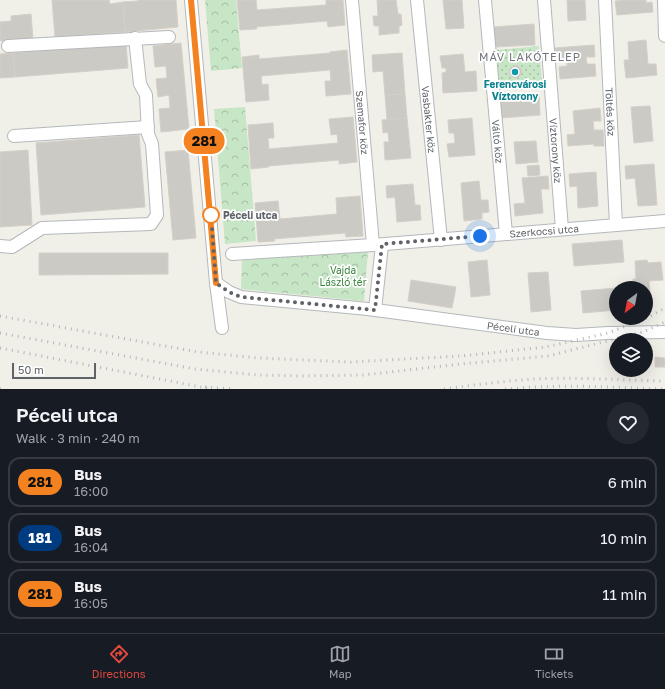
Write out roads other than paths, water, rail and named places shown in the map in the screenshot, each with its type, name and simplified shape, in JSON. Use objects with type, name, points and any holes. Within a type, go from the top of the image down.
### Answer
[{"type":"street","points":[[191,0],[216,283],[222,328]]},
{"type":"street","name":"Szemafor köz","points":[[352,0],[377,245],[375,310]]},
{"type":"street","name":"Vasbakter köz","points":[[417,0],[441,240]]},
{"type":"street","name":"Váltó köz","points":[[484,0],[506,234]]},
{"type":"street","name":"Víztorony köz","points":[[544,0],[562,229]]},
{"type":"street","name":"Töltés köz","points":[[605,0],[616,225]]},
{"type":"street","points":[[664,0],[665,36]]},
{"type":"street","points":[[8,46],[169,37]]},
{"type":"street","points":[[0,246],[12,247],[42,228],[151,224],[157,215],[152,144],[148,134],[146,96],[140,84],[135,38]]},
{"type":"street","points":[[14,136],[148,127]]},
{"type":"street","name":"Szerkocsi utca","points":[[232,254],[377,245],[665,221]]},
{"type":"street","name":"Péceli utca","points":[[216,283],[229,292],[241,297],[375,310],[514,330],[576,335],[665,332]]},
{"type":"railway","points":[[0,316],[198,352],[259,358],[351,362],[461,356],[546,347],[608,333],[649,317],[665,308]]},
{"type":"railway","points":[[0,333],[195,369],[258,375],[363,375],[548,356],[643,332],[665,322]]},
{"type":"railway","points":[[0,348],[211,389]]},
{"type":"railway","points":[[444,389],[550,378],[665,381]]},
{"type":"railway","points":[[505,389],[565,386],[664,389]]},
{"type":"railway","points":[[205,387],[233,389]]},
{"type":"place","name":"Ferencvárosi Víztorony","points":[[515,72]]},
{"type":"place","name":"Péceli utca","points":[[211,215]]},
{"type":"district","name":"MÁV LAKÓTELEP","points":[[530,57]]},
{"type":"park label","name":"Vajda László tér","points":[[343,276]]}]
